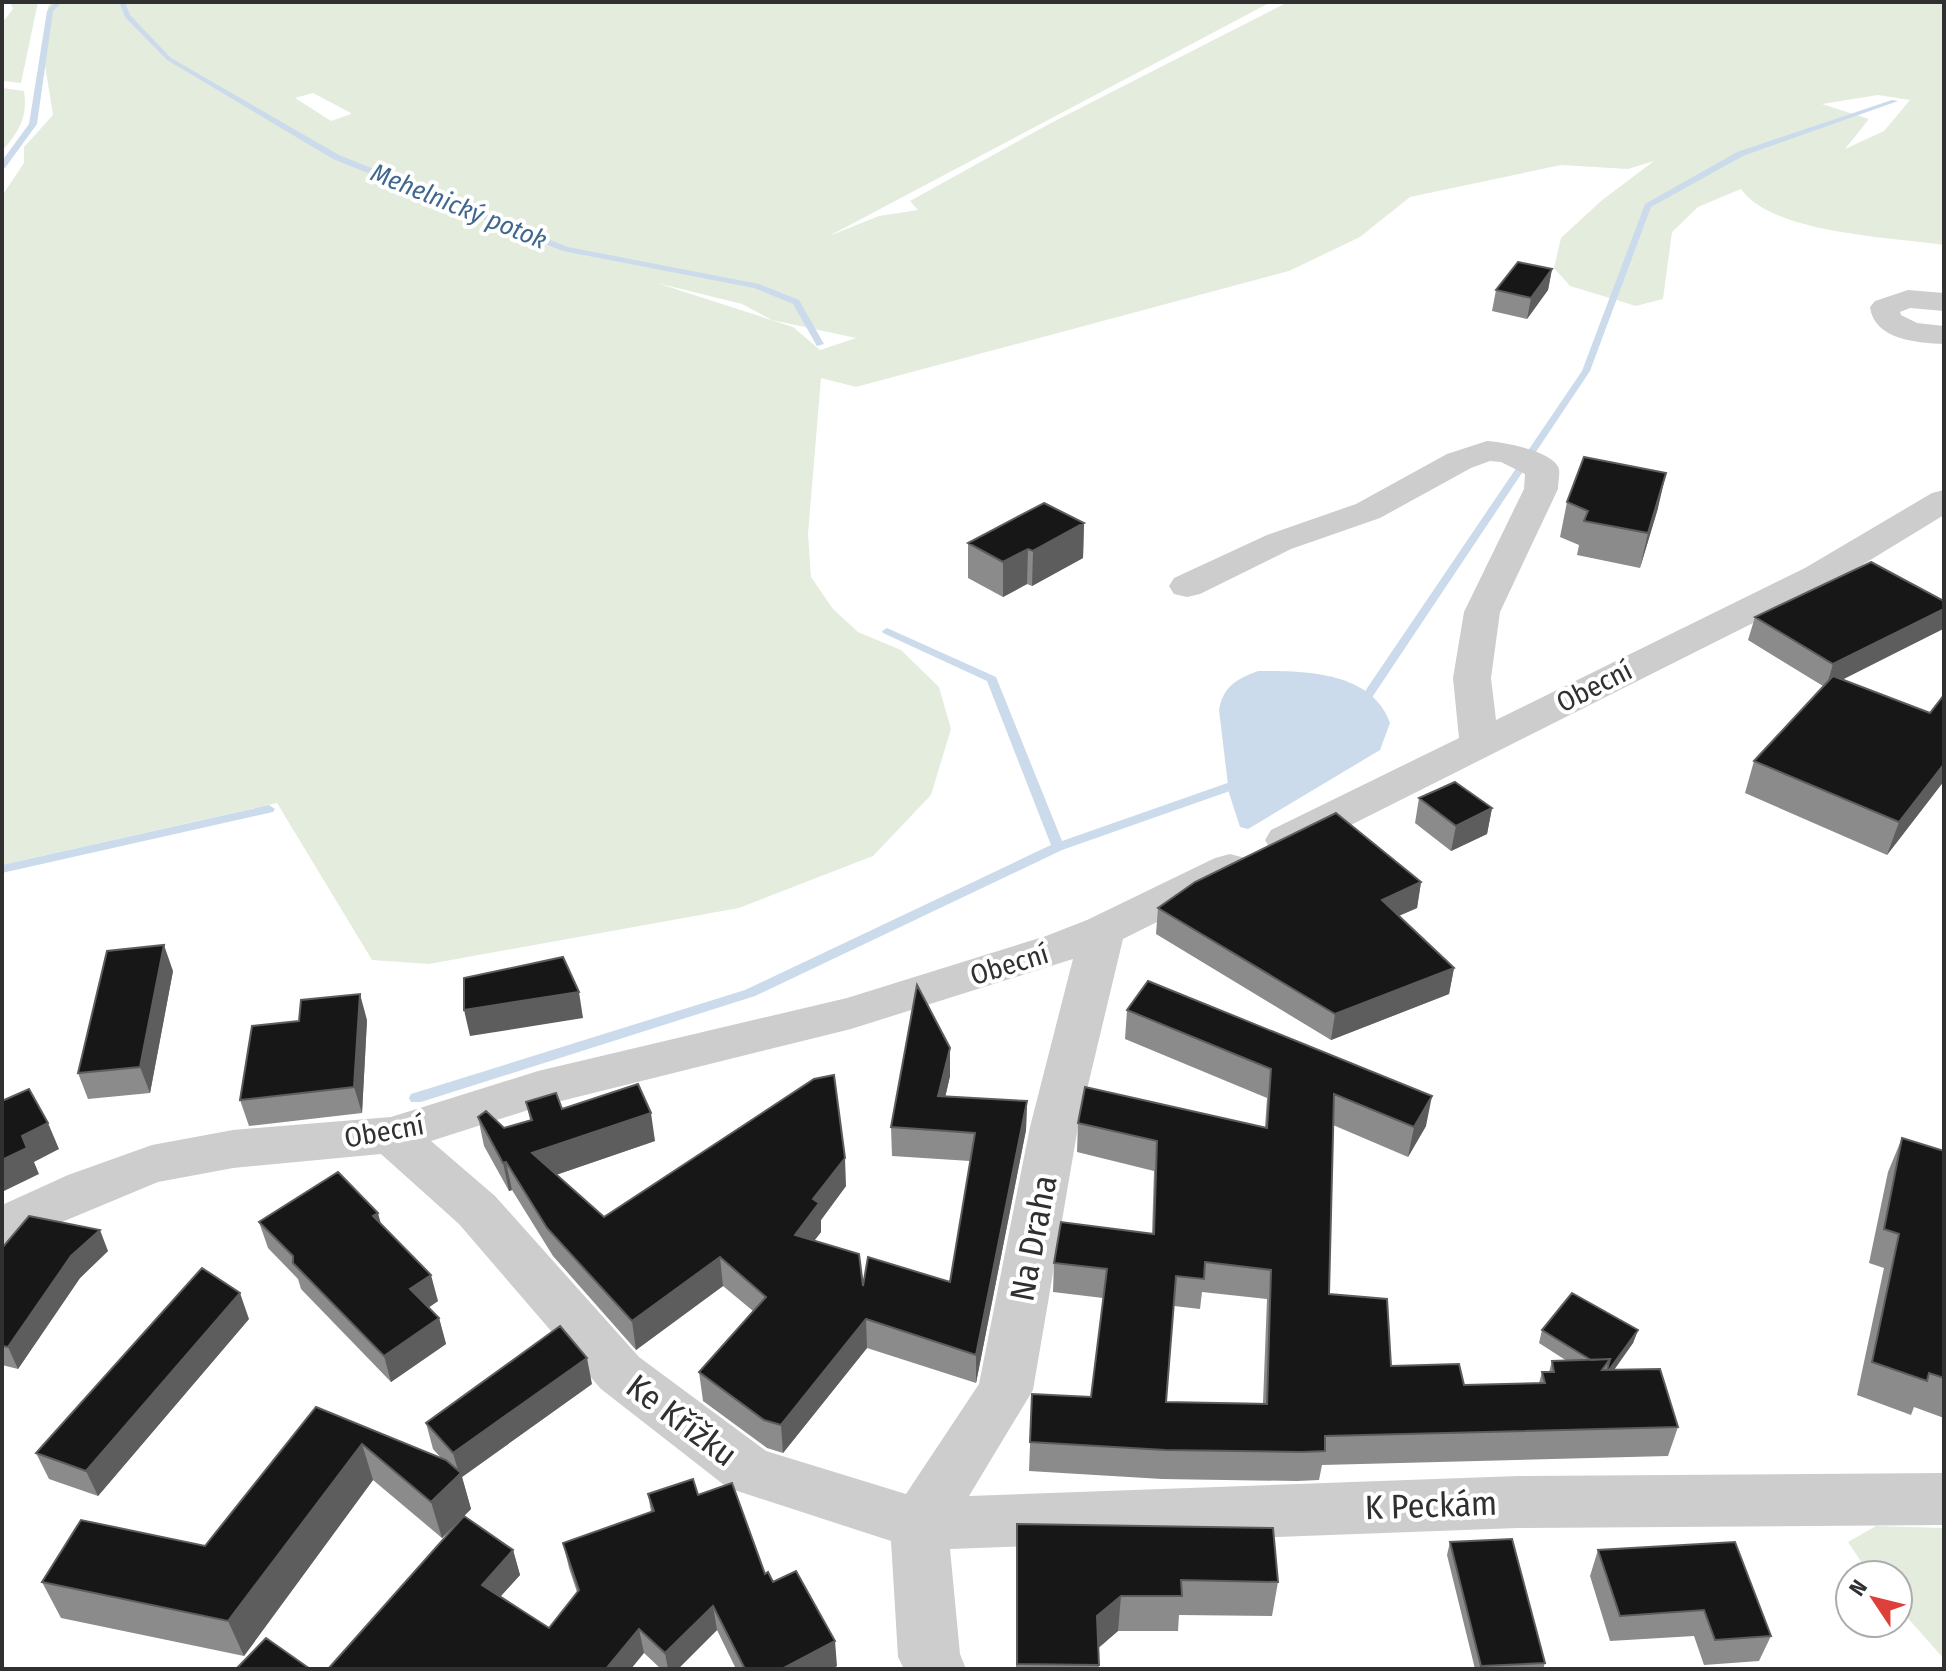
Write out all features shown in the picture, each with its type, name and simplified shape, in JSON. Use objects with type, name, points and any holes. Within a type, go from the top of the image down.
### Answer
[{"type":"street","points":[[1944,302],[1898,300],[1885,307],[1884,311],[1885,316],[1899,327],[1944,335]]},
{"type":"street","points":[[1187,586],[1279,542],[1368,511],[1459,461],[1487,451],[1507,452],[1528,460],[1542,469],[1541,489],[1482,612],[1472,678],[1479,743]]},
{"type":"street","name":"Obecní","points":[[2,1227],[86,1189],[152,1164],[233,1149],[391,1135],[538,1089],[851,1013],[1062,947],[1103,931],[1818,576],[1944,500]]},
{"type":"street","name":"Na Draha","points":[[919,1524],[1005,1390],[1054,1127],[1103,931]]},
{"type":"street","name":"Ke Křížku","points":[[391,1135],[477,1210],[620,1373],[748,1470],[919,1524]]},
{"type":"street","name":"K Peckám","points":[[919,1524],[1518,1502],[1944,1499]]},
{"type":"street","points":[[919,1524],[929,1657],[935,1669]]},
{"type":"shaded area","points":[[10,2],[38,2],[21,83],[4,81],[2,75],[2,23],[13,9]]},
{"type":"shaded area","points":[[51,2],[1271,2],[829,236],[879,216],[918,210],[910,201],[1049,124],[1288,2],[1944,2],[1944,245],[1864,236],[1805,224],[1779,216],[1757,204],[1741,189],[1698,207],[1672,232],[1663,299],[1636,306],[1570,286],[1554,268],[1561,238],[1601,201],[1654,161],[1628,169],[1561,165],[1410,197],[1360,237],[1289,271],[856,387],[821,378],[808,534],[811,577],[833,609],[858,632],[901,650],[939,687],[951,729],[931,795],[873,856],[739,908],[429,964],[372,960],[277,803],[2,865],[2,196],[24,163],[24,147],[53,115],[44,59]],"holes":[[[313,93],[351,113],[351,114],[331,121],[295,98]],[[1878,95],[1910,100],[1884,131],[1845,149],[1869,119],[1822,104]],[[657,283],[742,304],[772,320],[856,338],[820,350],[793,327]]]},
{"type":"shaded area","points":[[2,88],[24,91],[25,109],[21,124],[2,151]]},
{"type":"shaded area","points":[[1876,1526],[1944,1528],[1944,1659],[1914,1625],[1914,1559],[1859,1559],[1848,1542]]},
{"type":"water","points":[[1258,671],[1315,674],[1352,684],[1368,693],[1381,706],[1390,723],[1380,750],[1248,829],[1240,827],[1229,793],[1219,710],[1232,684]]},
{"type":"building","points":[[1518,262],[1552,269],[1531,298],[1496,290]]},
{"type":"building","points":[[1584,457],[1666,473],[1648,533],[1584,521],[1588,511],[1567,502]]},
{"type":"building","points":[[1044,503],[1084,523],[1033,551],[1028,549],[1003,562],[968,543]]},
{"type":"building","points":[[1871,562],[1944,601],[1944,609],[1833,664],[1755,617]]},
{"type":"building","points":[[1833,676],[1930,713],[1944,695],[1944,764],[1899,822],[1754,761]]},
{"type":"building","points":[[1455,782],[1492,808],[1456,826],[1419,798]]},
{"type":"building","points":[[1336,813],[1421,882],[1382,900],[1454,968],[1335,1014],[1158,908],[1195,882]]},
{"type":"building","points":[[164,945],[140,1067],[78,1073],[107,951]]},
{"type":"building","points":[[563,957],[579,992],[464,1010],[464,978]]},
{"type":"building","points":[[1148,981],[1432,1096],[1414,1127],[1334,1094],[1329,1294],[1387,1299],[1391,1366],[1459,1364],[1464,1385],[1545,1383],[1542,1372],[1554,1372],[1552,1361],[1610,1359],[1602,1370],[1660,1369],[1678,1427],[1325,1436],[1325,1451],[1302,1452],[1165,1450],[1030,1442],[1032,1394],[1091,1397],[1107,1269],[1054,1263],[1061,1222],[1154,1234],[1157,1141],[1078,1123],[1085,1087],[1267,1128],[1271,1069],[1127,1010]],"holes":[[[1205,1262],[1271,1270],[1267,1404],[1166,1402],[1176,1276],[1204,1279]]]},
{"type":"building","points":[[917,985],[950,1048],[938,1096],[1027,1101],[976,1355],[866,1319],[781,1425],[764,1420],[699,1372],[766,1297],[720,1257],[632,1321],[547,1228],[506,1162],[503,1163],[478,1117],[486,1111],[504,1128],[532,1120],[526,1102],[556,1093],[562,1109],[638,1084],[651,1113],[532,1153],[604,1217],[814,1079],[834,1075],[845,1158],[813,1199],[819,1203],[795,1235],[859,1254],[863,1286],[868,1257],[950,1282],[975,1133],[891,1127]]},
{"type":"building","points":[[360,994],[354,1087],[240,1100],[252,1026],[299,1021],[301,1000]]},
{"type":"building","points":[[29,1089],[48,1123],[22,1136],[27,1148],[2,1160],[2,1101]]},
{"type":"building","points":[[1902,1138],[1944,1151],[1944,1378],[1929,1373],[1927,1381],[1872,1362],[1899,1234],[1884,1229]]},
{"type":"building","points":[[338,1172],[378,1213],[373,1216],[431,1275],[410,1289],[439,1318],[384,1356],[293,1263],[293,1256],[259,1222]]},
{"type":"building","points":[[29,1216],[100,1230],[71,1256],[8,1347],[2,1346],[2,1248]]},
{"type":"building","points":[[202,1268],[240,1293],[86,1471],[36,1453]]},
{"type":"building","points":[[1572,1293],[1638,1330],[1609,1370],[1610,1359],[1591,1360],[1542,1330]]},
{"type":"building","points":[[560,1326],[587,1358],[453,1453],[426,1423]]},
{"type":"building","points":[[316,1407],[446,1460],[461,1473],[431,1502],[362,1444],[228,1621],[42,1582],[81,1520],[205,1546]]},
{"type":"building","points":[[693,1479],[698,1495],[732,1483],[765,1574],[768,1572],[773,1582],[796,1571],[835,1641],[782,1669],[745,1669],[713,1606],[665,1653],[639,1629],[606,1669],[328,1669],[464,1516],[513,1550],[482,1585],[549,1628],[579,1590],[563,1543],[654,1511],[648,1494]]},
{"type":"building","points":[[1017,1524],[1273,1528],[1278,1582],[1181,1580],[1182,1596],[1121,1596],[1097,1616],[1099,1665],[1017,1664]]},
{"type":"building","points":[[1512,1539],[1545,1663],[1481,1666],[1450,1542]]},
{"type":"building","points":[[1735,1542],[1771,1636],[1715,1640],[1704,1610],[1620,1616],[1598,1550]]},
{"type":"building","points":[[266,1638],[310,1669],[236,1669]]},
{"type":"waterway","points":[[2,166],[33,124],[50,11],[59,2]]},
{"type":"waterway","name":"Mehelnický potok","points":[[122,2],[127,16],[169,59],[336,157],[566,249],[756,286],[796,302],[820,344]]},
{"type":"waterway","points":[[1361,706],[1586,371],[1648,206],[1740,154],[1894,101]]},
{"type":"waterway","points":[[887,631],[992,679],[1058,847]]},
{"type":"waterway","points":[[1058,847],[1243,782]]},
{"type":"waterway","points":[[2,869],[269,809]]},
{"type":"waterway","points":[[416,1098],[750,993],[1058,847]]}]
